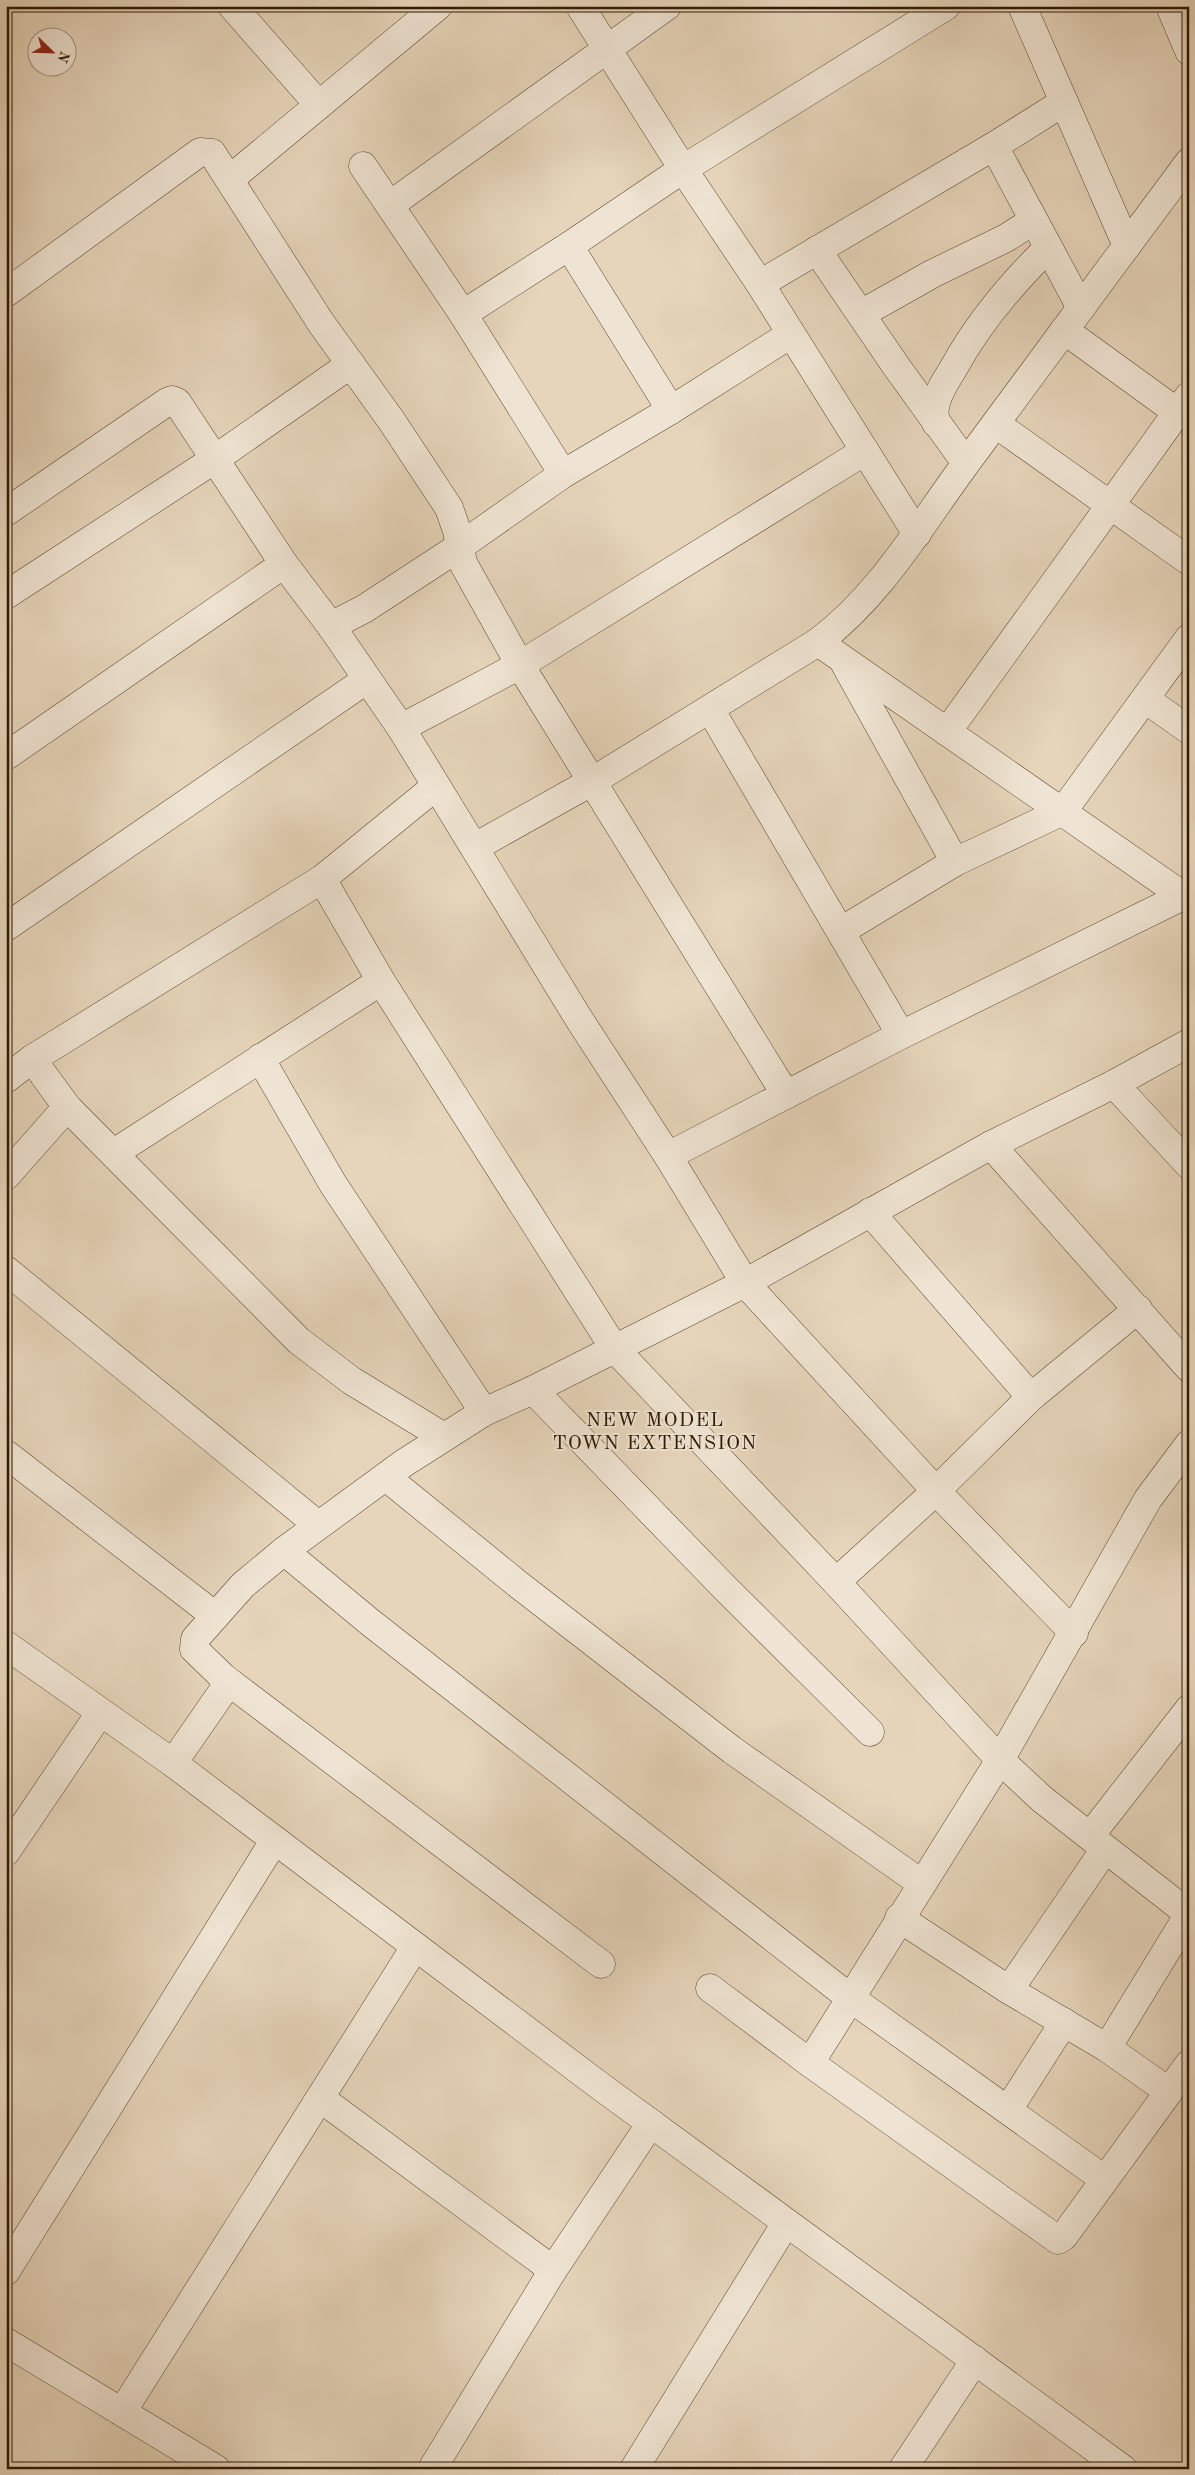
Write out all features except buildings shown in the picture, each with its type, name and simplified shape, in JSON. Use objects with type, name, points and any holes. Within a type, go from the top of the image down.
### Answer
[{"type":"street","points":[[232,6],[320,105]]},
{"type":"street","points":[[230,180],[438,6]]},
{"type":"street","points":[[580,6],[760,284],[917,534]]},
{"type":"street","points":[[390,205],[666,6]]},
{"type":"street","points":[[463,314],[684,169],[946,6]]},
{"type":"street","points":[[1022,6],[1127,246]]},
{"type":"street","points":[[1170,6],[1189,51]]},
{"type":"street","points":[[760,284],[994,146],[1064,102]]},
{"type":"street","points":[[994,146],[1033,222],[1081,308]]},
{"type":"street","points":[[6,294],[200,152],[207,151],[212,153],[321,323],[449,508],[458,531],[459,547],[470,576],[520,665],[786,1095]]},
{"type":"street","points":[[475,848],[591,782],[818,642],[844,623],[917,534],[966,463],[1189,162]]},
{"type":"street","points":[[363,166],[463,314],[563,474]]},
{"type":"street","points":[[861,314],[1033,222]]},
{"type":"street","points":[[569,246],[671,410]]},
{"type":"street","points":[[936,423],[935,407],[942,387],[985,317],[1003,295],[1048,248]]},
{"type":"street","points":[[817,250],[936,423],[966,463]]},
{"type":"street","points":[[947,732],[1186,400],[1064,330]]},
{"type":"street","points":[[331,626],[364,609],[459,547],[563,474],[671,410],[791,334]]},
{"type":"street","points":[[6,595],[214,459],[351,364]]},
{"type":"street","points":[[6,512],[172,400],[181,406],[284,564],[331,626],[366,680],[401,728],[435,787],[475,848],[579,1019],[668,1156],[745,1284],[936,1491],[1074,1633]]},
{"type":"street","points":[[996,424],[1189,561]]},
{"type":"street","points":[[401,728],[520,665],[865,451]]},
{"type":"street","points":[[6,756],[284,564]]},
{"type":"street","points":[[841,931],[955,862],[1063,811],[1189,638]]},
{"type":"street","points":[[668,1156],[901,1035],[1186,898],[818,642]]},
{"type":"street","points":[[842,658],[955,862]]},
{"type":"street","points":[[6,927],[366,680]]},
{"type":"street","points":[[1145,699],[1189,730]]},
{"type":"street","points":[[710,709],[901,1035]]},
{"type":"street","points":[[6,1079],[32,1059],[322,879],[435,787]]},
{"type":"street","points":[[322,879],[380,981],[614,1348],[836,1582],[1000,1760],[1042,1799],[1189,1914],[1107,2048]]},
{"type":"street","points":[[114,1153],[380,981]]},
{"type":"street","points":[[602,1964],[224,1678],[196,1653],[193,1645],[214,1615],[243,1585],[284,1551],[386,1477],[484,1412],[533,1390],[745,1284],[870,1212],[991,1146],[1114,1084],[1189,1043]]},
{"type":"street","points":[[260,1058],[333,1184],[484,1412]]},
{"type":"street","points":[[32,1059],[67,1107],[299,1341],[352,1381],[444,1437]]},
{"type":"street","points":[[1114,1084],[1189,1165]]},
{"type":"street","points":[[6,1176],[67,1107]]},
{"type":"street","points":[[991,1146],[1189,1368]]},
{"type":"street","points":[[870,1212],[1031,1397]]},
{"type":"street","points":[[6,1270],[318,1525]]},
{"type":"street","points":[[836,1582],[936,1491],[1031,1397],[1138,1309]]},
{"type":"street","points":[[533,1390],[726,1589],[870,1732]]},
{"type":"street","points":[[810,2062],[849,1997],[1000,1760],[1074,1633],[1148,1499],[1189,1444]]},
{"type":"street","points":[[6,1454],[214,1615]]},
{"type":"street","points":[[386,1477],[519,1585],[732,1750],[922,1883]]},
{"type":"street","points":[[284,1551],[371,1623],[849,1997],[1104,2179]]},
{"type":"street","points":[[6,1645],[173,1763],[274,1841],[651,2123],[1123,2469]]},
{"type":"street","points":[[173,1763],[225,1688],[224,1678]]},
{"type":"street","points":[[1009,1990],[1097,1843],[1189,1708]]},
{"type":"street","points":[[6,1852],[100,1713]]},
{"type":"street","points":[[6,2272],[274,1841]]},
{"type":"street","points":[[899,1918],[1009,1990],[1107,2048],[1168,2091]]},
{"type":"street","points":[[122,2412],[415,1947]]},
{"type":"street","points":[[710,1988],[1058,2240],[1064,2236],[1189,2064]]},
{"type":"street","points":[[1008,2110],[1064,2022]]},
{"type":"street","points":[[320,2098],[553,2270]]},
{"type":"street","points":[[432,2469],[553,2270],[651,2123]]},
{"type":"street","points":[[634,2469],[786,2223]]},
{"type":"street","points":[[6,2342],[216,2469]]},
{"type":"street","points":[[903,2469],[976,2360]]},
{"type":"district","name":"NEW MODEL TOWN EXTENSION","points":[[655,1430]]}]
